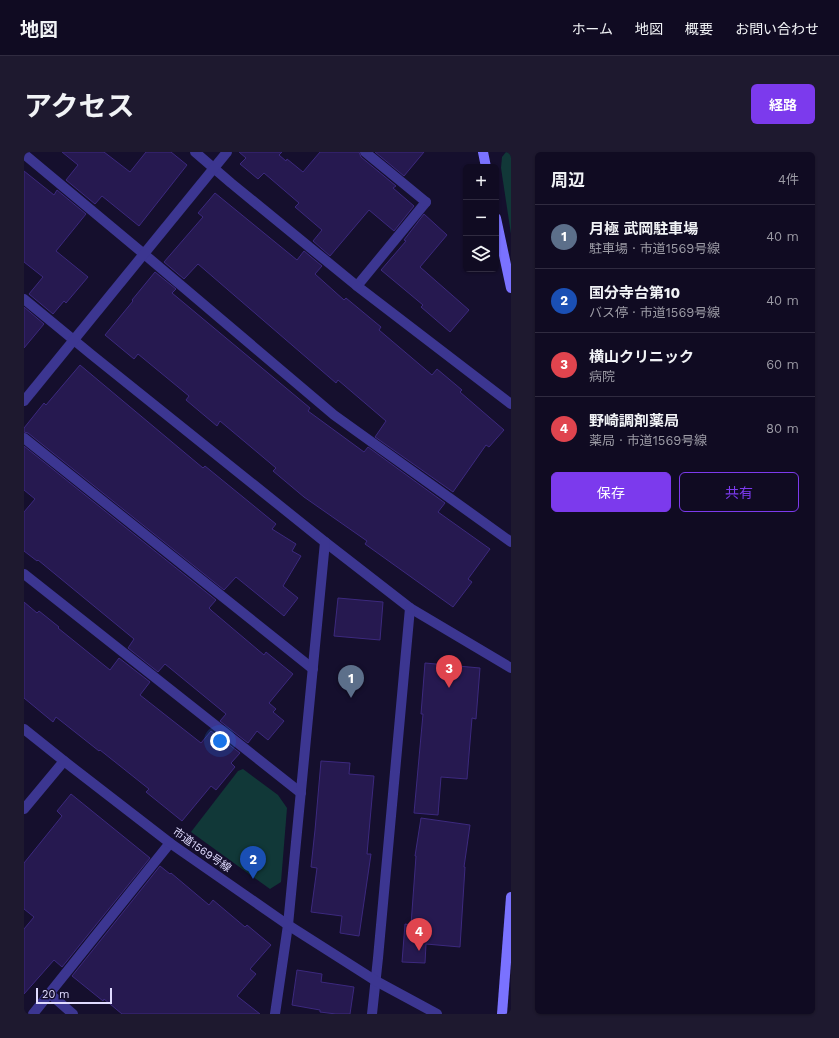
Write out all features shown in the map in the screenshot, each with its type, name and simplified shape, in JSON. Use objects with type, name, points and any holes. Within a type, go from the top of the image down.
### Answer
[{"type":"main road","points":[[483,152],[485,164]]},
{"type":"main road","points":[[499,231],[511,288]]},
{"type":"main road","points":[[502,1014],[511,897]]},
{"type":"street","points":[[195,152],[231,184],[357,286],[511,404]]},
{"type":"street","points":[[24,401],[227,152]]},
{"type":"street","points":[[357,286],[426,202],[365,152]]},
{"type":"street","points":[[24,154],[334,415],[511,542]]},
{"type":"street","points":[[24,299],[325,542],[410,608],[511,668]]},
{"type":"street","points":[[24,438],[312,669]]},
{"type":"street","points":[[274,1014],[288,925],[325,542]]},
{"type":"street","points":[[24,574],[301,793]]},
{"type":"street","points":[[372,1014],[410,608]]},
{"type":"street","name":"市道1569号線","points":[[24,729],[170,843],[288,925],[376,981],[437,1014]]},
{"type":"street","points":[[24,809],[64,761]]},
{"type":"street","points":[[33,1014],[170,843]]},
{"type":"street","points":[[50,994],[73,1014]]},
{"type":"green space","points":[[506,152],[511,154],[511,234],[501,168],[502,157]]},
{"type":"green space","points":[[243,769],[278,795],[287,808],[281,882],[270,889],[191,832],[238,771]]},
{"type":"building","points":[[62,152],[104,152],[130,172],[146,152],[171,152],[187,165],[139,226],[102,196],[95,204],[66,180],[78,165]]},
{"type":"building","points":[[239,152],[282,152],[279,155],[286,161],[287,159],[303,172],[320,152],[359,152],[361,157],[396,186],[393,188],[414,206],[394,231],[369,210],[330,256],[313,241],[322,230],[295,207],[299,203],[264,173],[258,179],[240,164],[246,158]]},
{"type":"building","points":[[375,152],[424,152],[404,176]]},
{"type":"building","points":[[24,171],[54,195],[57,190],[86,214],[56,251],[88,277],[66,303],[64,301],[53,314],[29,294],[43,277],[24,262]]},
{"type":"building","points":[[215,193],[297,260],[304,251],[322,266],[315,274],[344,300],[346,298],[381,327],[379,330],[432,375],[437,369],[462,390],[460,392],[504,430],[489,447],[486,445],[453,492],[375,437],[386,421],[338,380],[336,383],[198,264],[184,279],[164,262],[203,217],[198,213]]},
{"type":"building","points":[[424,214],[447,235],[420,267],[469,310],[450,332],[421,307],[423,305],[381,270],[406,241],[404,240]]},
{"type":"building","points":[[155,272],[176,289],[172,293],[310,408],[308,411],[364,452],[368,447],[445,503],[438,512],[490,549],[468,579],[472,582],[453,607],[365,544],[367,541],[304,497],[273,471],[276,468],[220,421],[217,426],[186,400],[189,396],[138,354],[134,359],[105,335]]},
{"type":"building","points":[[24,307],[44,324],[24,348]]},
{"type":"building","points":[[80,365],[203,468],[205,466],[276,524],[272,529],[296,544],[292,551],[301,556],[283,586],[298,598],[284,616],[236,577],[224,590],[28,433],[24,432],[24,428],[44,403],[46,405]]},
{"type":"building","points":[[24,446],[216,600],[209,608],[212,611],[264,655],[266,652],[293,674],[269,703],[276,709],[273,712],[284,721],[268,740],[257,731],[248,743],[220,721],[226,714],[165,664],[158,672],[128,648],[134,639],[38,560],[37,561],[24,551],[24,512],[35,499],[24,490]]},
{"type":"building","points":[[338,598],[383,602],[380,640],[334,636]]},
{"type":"building","points":[[24,602],[37,613],[39,611],[110,670],[119,658],[150,682],[140,695],[201,743],[211,731],[240,753],[231,763],[235,767],[216,790],[211,786],[182,821],[146,792],[149,789],[100,750],[99,751],[56,717],[53,722],[24,698]]},
{"type":"building","points":[[425,663],[480,668],[476,719],[472,718],[467,779],[441,777],[438,815],[414,813],[423,714],[421,714]]},
{"type":"building","points":[[321,761],[350,763],[349,774],[374,776],[367,854],[371,854],[359,936],[340,933],[342,916],[311,912],[317,868],[311,867]]},
{"type":"building","points":[[71,794],[150,858],[62,967],[54,960],[24,994],[24,929],[34,917],[24,909],[24,863],[62,816],[57,811]]},
{"type":"building","points":[[421,818],[470,825],[464,867],[460,947],[426,944],[425,963],[402,962],[405,924],[411,925],[415,856]]},
{"type":"building","points":[[160,866],[170,874],[171,873],[209,905],[213,900],[245,927],[247,925],[271,945],[250,969],[256,974],[237,996],[260,1014],[122,1014],[72,976]]},
{"type":"building","points":[[297,970],[322,974],[321,982],[354,987],[350,1014],[320,1012],[320,1010],[292,1005]]},
{"type":"place","name":"横山クリニック","points":[[449,688]]},
{"type":"place","name":"月極 武岡駐車場","points":[[351,698]]},
{"type":"place","name":"国分寺台第10","points":[[253,879]]},
{"type":"place","name":"野崎調剤薬局","points":[[419,951]]}]
